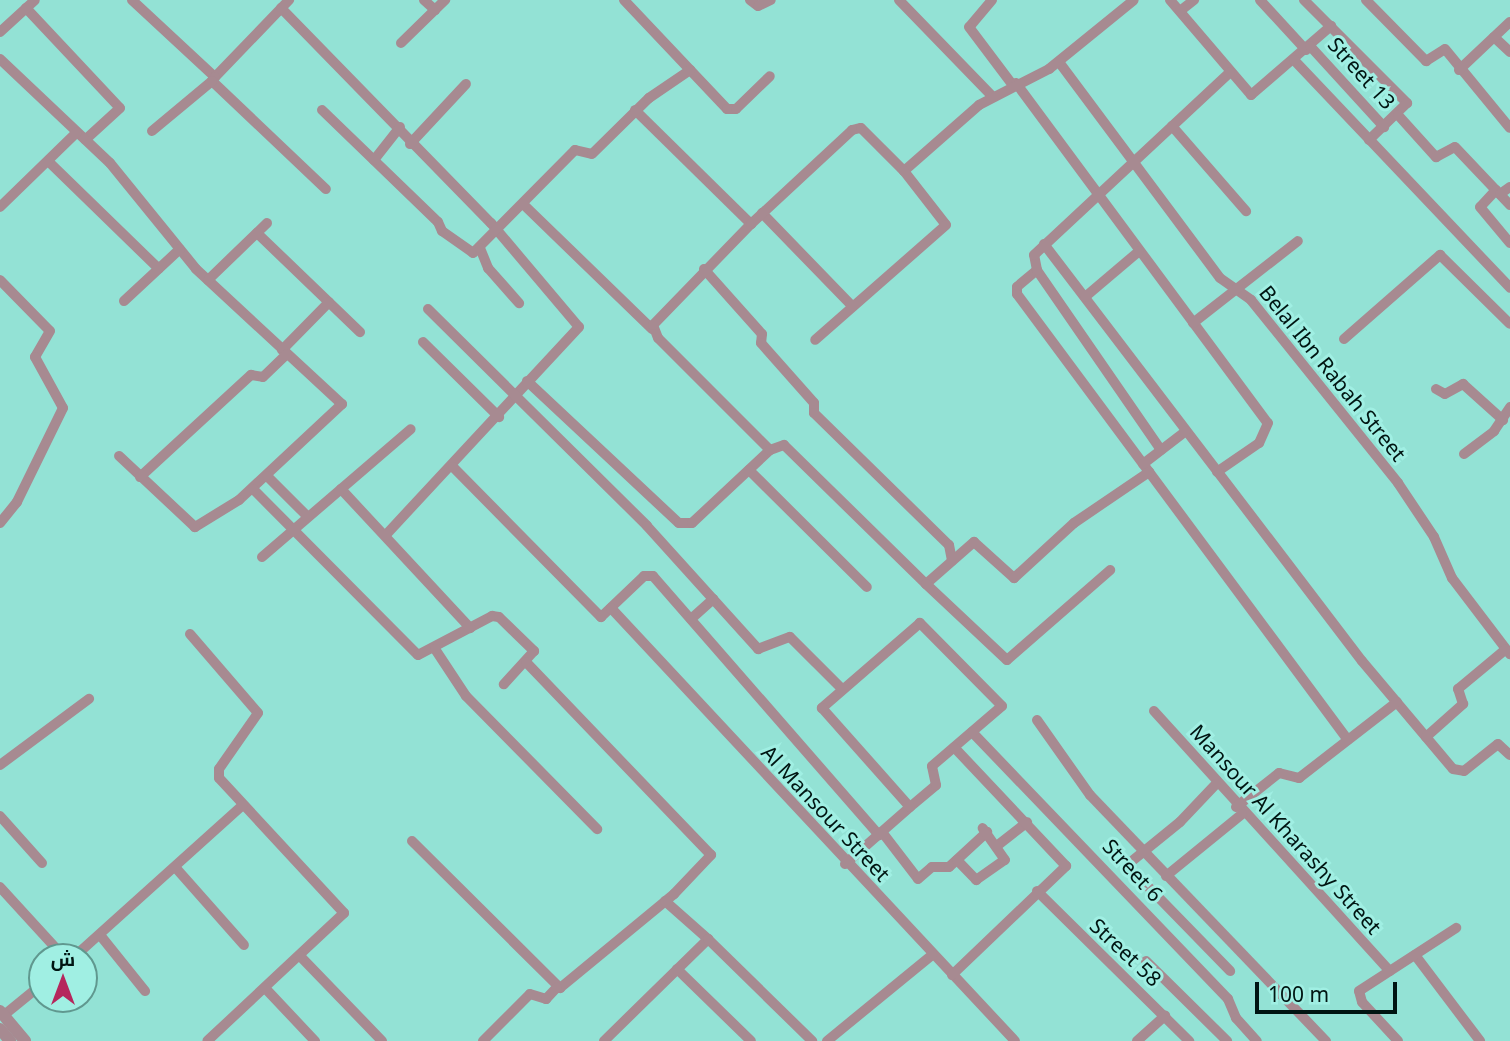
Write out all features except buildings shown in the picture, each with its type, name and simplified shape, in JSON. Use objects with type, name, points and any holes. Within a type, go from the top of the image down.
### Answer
[{"type":"street","points":[[0,32],[35,0]]},
{"type":"street","points":[[132,0],[326,188]]},
{"type":"street","points":[[424,0],[435,10]]},
{"type":"street","points":[[401,43],[445,0]]},
{"type":"street","points":[[625,0],[690,71],[733,110],[770,76]]},
{"type":"street","points":[[750,0],[758,6],[771,0]]},
{"type":"street","points":[[899,0],[992,96]]},
{"type":"street","points":[[992,0],[969,27],[1268,424],[1259,443],[1217,472]]},
{"type":"street","points":[[904,171],[992,96],[1059,61],[1135,0]]},
{"type":"street","points":[[1170,0],[1230,72],[1253,95],[1331,26]]},
{"type":"street","points":[[1180,11],[1194,0]]},
{"type":"street","name":"Street 13","points":[[1260,0],[1384,127]]},
{"type":"street","points":[[1304,0],[1408,103],[1369,140]]},
{"type":"street","points":[[1366,0],[1426,61],[1445,49],[1459,71],[1510,128]]},
{"type":"street","points":[[152,131],[214,79],[285,4],[400,127],[410,144],[498,232],[579,327],[527,381],[499,417],[453,467],[386,535]]},
{"type":"street","points":[[26,8],[120,107],[85,140]]},
{"type":"street","points":[[1459,71],[1510,22]]},
{"type":"street","points":[[1494,37],[1510,52]]},
{"type":"street","points":[[0,59],[85,140],[208,280],[343,406],[253,489],[192,527],[119,456]]},
{"type":"street","points":[[1294,60],[1510,288]]},
{"type":"street","name":"Belal Ibn Rabah Street","points":[[1059,61],[1220,278],[1237,290],[1276,330],[1398,483],[1433,537],[1452,578],[1508,651]]},
{"type":"street","points":[[322,110],[466,252],[480,248],[498,232],[575,150],[592,154],[635,110],[690,71]]},
{"type":"street","points":[[1161,450],[1037,270],[1034,255],[1230,72]]},
{"type":"street","points":[[410,144],[466,84]]},
{"type":"street","points":[[635,110],[751,224]]},
{"type":"street","points":[[1398,115],[1436,157],[1455,147],[1510,205]]},
{"type":"street","points":[[1172,126],[1246,211]]},
{"type":"street","points":[[374,160],[400,127]]},
{"type":"street","points":[[652,329],[704,269],[856,127],[904,171],[947,225],[815,340]]},
{"type":"street","points":[[0,207],[77,132]]},
{"type":"street","points":[[48,162],[159,269]]},
{"type":"street","points":[[1510,187],[1498,192],[1480,207],[1510,243]]},
{"type":"street","points":[[523,204],[652,329],[770,450]]},
{"type":"street","points":[[762,213],[852,306]]},
{"type":"street","points":[[208,280],[267,223]]},
{"type":"street","points":[[257,233],[360,332]]},
{"type":"street","points":[[1193,323],[1298,242]]},
{"type":"street","points":[[1044,244],[1217,472],[1397,702],[1456,771],[1469,768],[1498,744],[1510,755]]},
{"type":"street","points":[[480,248],[488,268],[519,303]]},
{"type":"street","points":[[124,301],[180,249]]},
{"type":"street","points":[[1085,297],[1138,251]]},
{"type":"street","points":[[1344,338],[1440,254],[1510,324]]},
{"type":"street","points":[[704,269],[762,334],[761,343],[814,403],[814,413],[949,545],[952,561]]},
{"type":"street","points":[[1037,270],[1017,287],[1017,294],[1348,740]]},
{"type":"street","points":[[0,280],[50,331],[35,357],[63,408],[17,502],[0,523]]},
{"type":"street","points":[[140,477],[251,375],[263,377],[329,302]]},
{"type":"street","points":[[428,309],[647,526],[758,649],[788,635],[842,689]]},
{"type":"street","points":[[424,342],[499,417]]},
{"type":"street","points":[[527,381],[682,525],[692,523],[770,450],[784,445],[1007,660],[1110,570]]},
{"type":"street","points":[[1436,389],[1445,394],[1463,384],[1503,420]]},
{"type":"street","points":[[1464,454],[1503,420],[1510,407]]},
{"type":"street","points":[[262,557],[411,429]]},
{"type":"street","points":[[926,584],[976,542],[1014,578],[1074,523],[1146,468],[1161,450],[1186,431]]},
{"type":"street","points":[[453,467],[601,617],[648,574],[881,833],[915,878],[957,860],[985,830],[998,845],[1005,860],[978,880],[957,860]]},
{"type":"street","points":[[749,470],[867,587]]},
{"type":"street","points":[[267,476],[307,516]]},
{"type":"street","points":[[253,489],[418,655],[435,649],[497,616],[534,649],[526,662],[504,684]]},
{"type":"street","points":[[341,489],[470,628]]},
{"type":"street","points":[[691,619],[713,598]]},
{"type":"street","name":"Al Mansour Street","points":[[611,608],[845,864],[1015,1041]]},
{"type":"street","points":[[845,864],[938,783],[932,766],[1002,704],[920,623],[823,705],[824,713],[910,807]]},
{"type":"street","points":[[190,634],[258,713],[218,772],[243,805],[343,910],[342,918],[207,1041]]},
{"type":"street","points":[[435,649],[466,696],[597,829]]},
{"type":"street","points":[[1426,737],[1463,704],[1458,689],[1508,651]]},
{"type":"street","points":[[483,1041],[530,994],[546,999],[665,901],[711,852],[526,662]]},
{"type":"street","points":[[0,765],[89,699]]},
{"type":"street","points":[[1166,876],[1276,775],[1299,778],[1397,702]]},
{"type":"street","name":"Mansour Al Kharashy Street","points":[[1154,712],[1239,811],[1390,971]]},
{"type":"street","points":[[1037,720],[1090,795],[1326,1041]]},
{"type":"street","name":"Street 6","points":[[972,732],[1228,999],[1236,1018],[1257,1041]]},
{"type":"street","points":[[952,975],[1066,866],[954,747]]},
{"type":"street","points":[[1216,784],[1180,822],[1127,864],[1230,971]]},
{"type":"street","points":[[91,943],[243,805]]},
{"type":"street","points":[[0,816],[42,863]]},
{"type":"street","points":[[998,845],[1027,822]]},
{"type":"street","points":[[412,841],[558,987]]},
{"type":"street","points":[[175,867],[244,944]]},
{"type":"street","points":[[0,887],[51,943]]},
{"type":"street","name":"Street 58","points":[[1037,891],[1189,1041]]},
{"type":"street","points":[[665,901],[708,939],[812,1041]]},
{"type":"street","points":[[1154,921],[1168,907]]},
{"type":"street","points":[[1398,1041],[1358,994],[1456,928]]},
{"type":"street","points":[[100,935],[145,991]]},
{"type":"street","points":[[604,1041],[708,939]]},
{"type":"street","points":[[1415,955],[1480,1041]]},
{"type":"street","points":[[300,956],[382,1041]]},
{"type":"street","points":[[827,1041],[932,956]]},
{"type":"street","points":[[1146,961],[1227,1041]]},
{"type":"street","points":[[677,969],[751,1041]]},
{"type":"street","points":[[265,988],[315,1041]]},
{"type":"street","points":[[25,1041],[2,1013],[28,994]]},
{"type":"street","points":[[1137,1041],[1165,1016]]},
{"type":"street","points":[[0,1029],[10,1041]]}]
